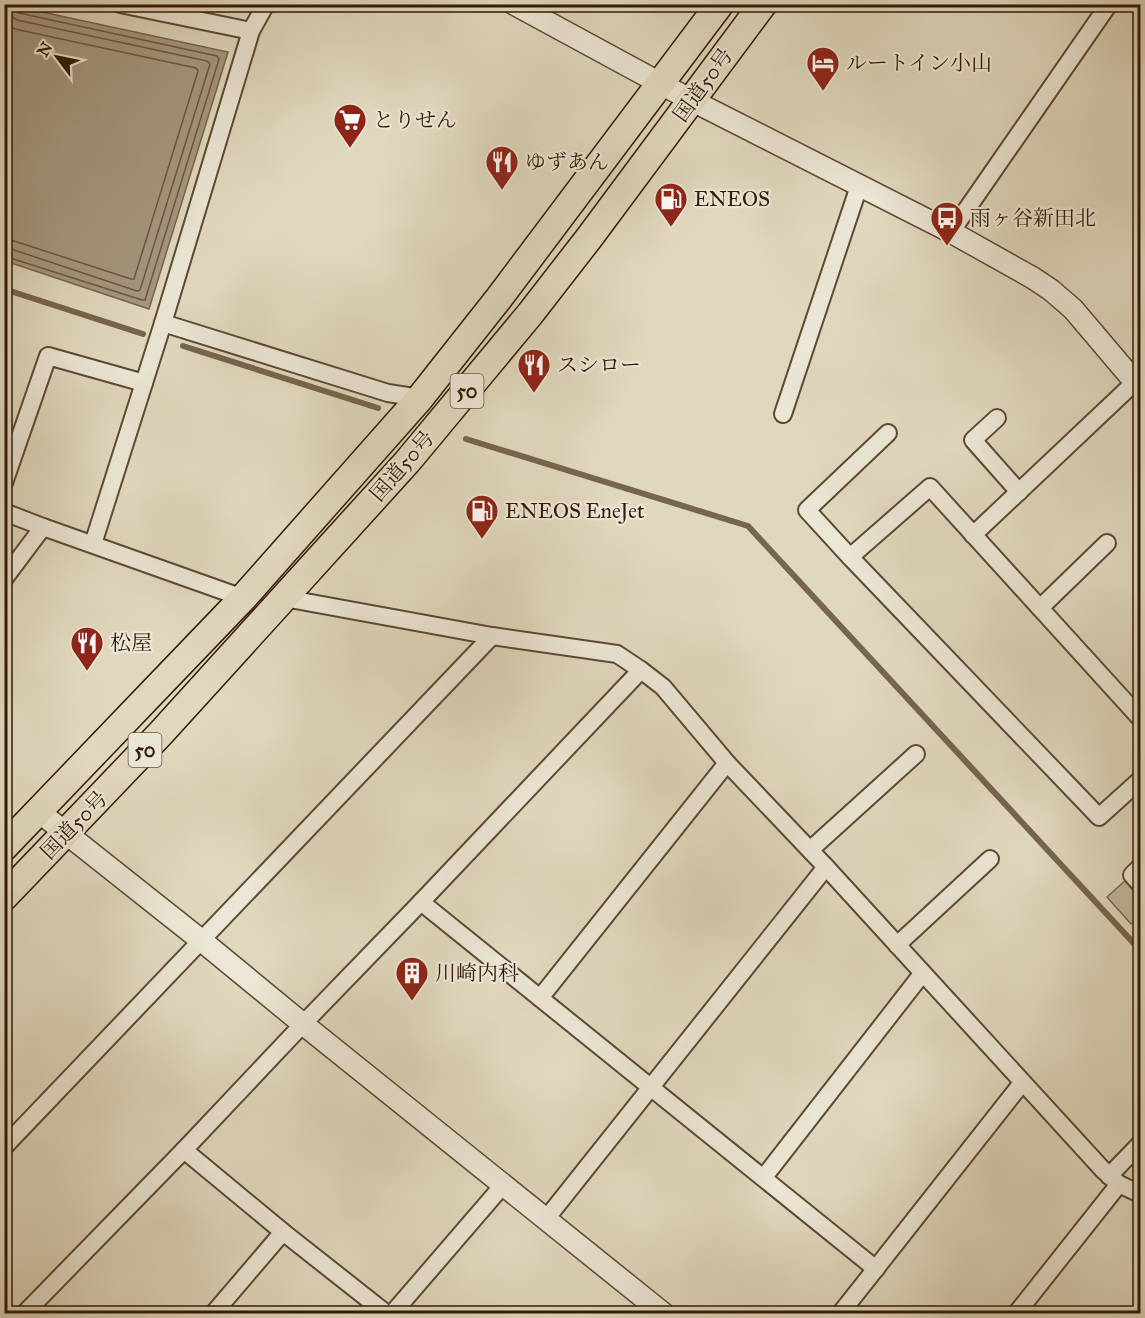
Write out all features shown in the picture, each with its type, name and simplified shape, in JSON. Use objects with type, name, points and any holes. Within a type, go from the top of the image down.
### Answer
[{"type":"highway","name":"国道50号","points":[[4,847],[198,647],[420,398],[499,298],[720,4]]},
{"type":"highway","name":"国道50号","points":[[4,897],[161,733],[407,462],[530,314],[763,4]]},
{"type":"street","points":[[120,4],[251,32]]},
{"type":"street","points":[[93,544],[251,32],[266,4]]},
{"type":"street","points":[[514,4],[691,100],[951,232],[1051,290],[1073,309],[1138,385],[973,535]]},
{"type":"street","points":[[951,232],[1109,4]]},
{"type":"street","points":[[783,414],[859,186]]},
{"type":"street","points":[[163,323],[388,393],[420,398]]},
{"type":"street","points":[[4,483],[48,356],[144,383]]},
{"type":"street","points":[[997,418],[973,440],[1018,492]]},
{"type":"street","points":[[888,433],[807,510],[1099,817],[1140,780]]},
{"type":"street","points":[[850,557],[930,487],[1140,718]]},
{"type":"street","points":[[4,512],[243,598]]},
{"type":"street","points":[[4,579],[43,527]]},
{"type":"street","points":[[1040,608],[1107,543]]},
{"type":"street","points":[[284,598],[492,636],[617,654],[641,670],[663,687],[727,764],[826,867],[1022,1083],[1114,1180],[1140,1194]]},
{"type":"street","points":[[4,1147],[492,636]]},
{"type":"street","points":[[24,1314],[184,1150],[641,670]]},
{"type":"street","points":[[810,850],[916,754]]},
{"type":"street","points":[[540,998],[727,764]]},
{"type":"street","points":[[38,811],[504,1184],[659,1312]]},
{"type":"street","points":[[897,945],[990,859]]},
{"type":"street","points":[[546,1219],[826,867]]},
{"type":"street","points":[[1140,867],[1132,875],[1140,884]]},
{"type":"street","points":[[421,902],[876,1269]]},
{"type":"street","points":[[764,1177],[922,974]]},
{"type":"street","points":[[840,1314],[1022,1083]]},
{"type":"street","points":[[1016,1314],[1140,1144]]},
{"type":"street","points":[[184,1150],[387,1314]]},
{"type":"street","points":[[392,1314],[504,1184]]},
{"type":"street","points":[[213,1314],[283,1232]]},
{"type":"shaded area","points":[[1127,879],[1140,894],[1140,915],[1131,924],[1107,897]]},
{"type":"water","points":[[5,4],[228,52],[149,309],[5,261]]},
{"type":"waterway","points":[[4,289],[143,334]]},
{"type":"waterway","points":[[183,346],[378,408]]},
{"type":"waterway","points":[[466,439],[748,526],[1140,950]]},
{"type":"place","name":"ルートイン小山","points":[[823,92]]},
{"type":"place","name":"とりせん","points":[[350,149]]},
{"type":"place","name":"ゆずあん","points":[[502,191]]},
{"type":"place","name":"ENEOS","points":[[671,228]]},
{"type":"place","name":"雨ヶ谷新田北","points":[[947,247]]},
{"type":"place","name":"スシロー","points":[[534,394]]},
{"type":"place","name":"ENEOS EneJet","points":[[482,540]]},
{"type":"place","name":"松屋","points":[[87,672]]},
{"type":"place","name":"川崎内科","points":[[412,1002]]}]
